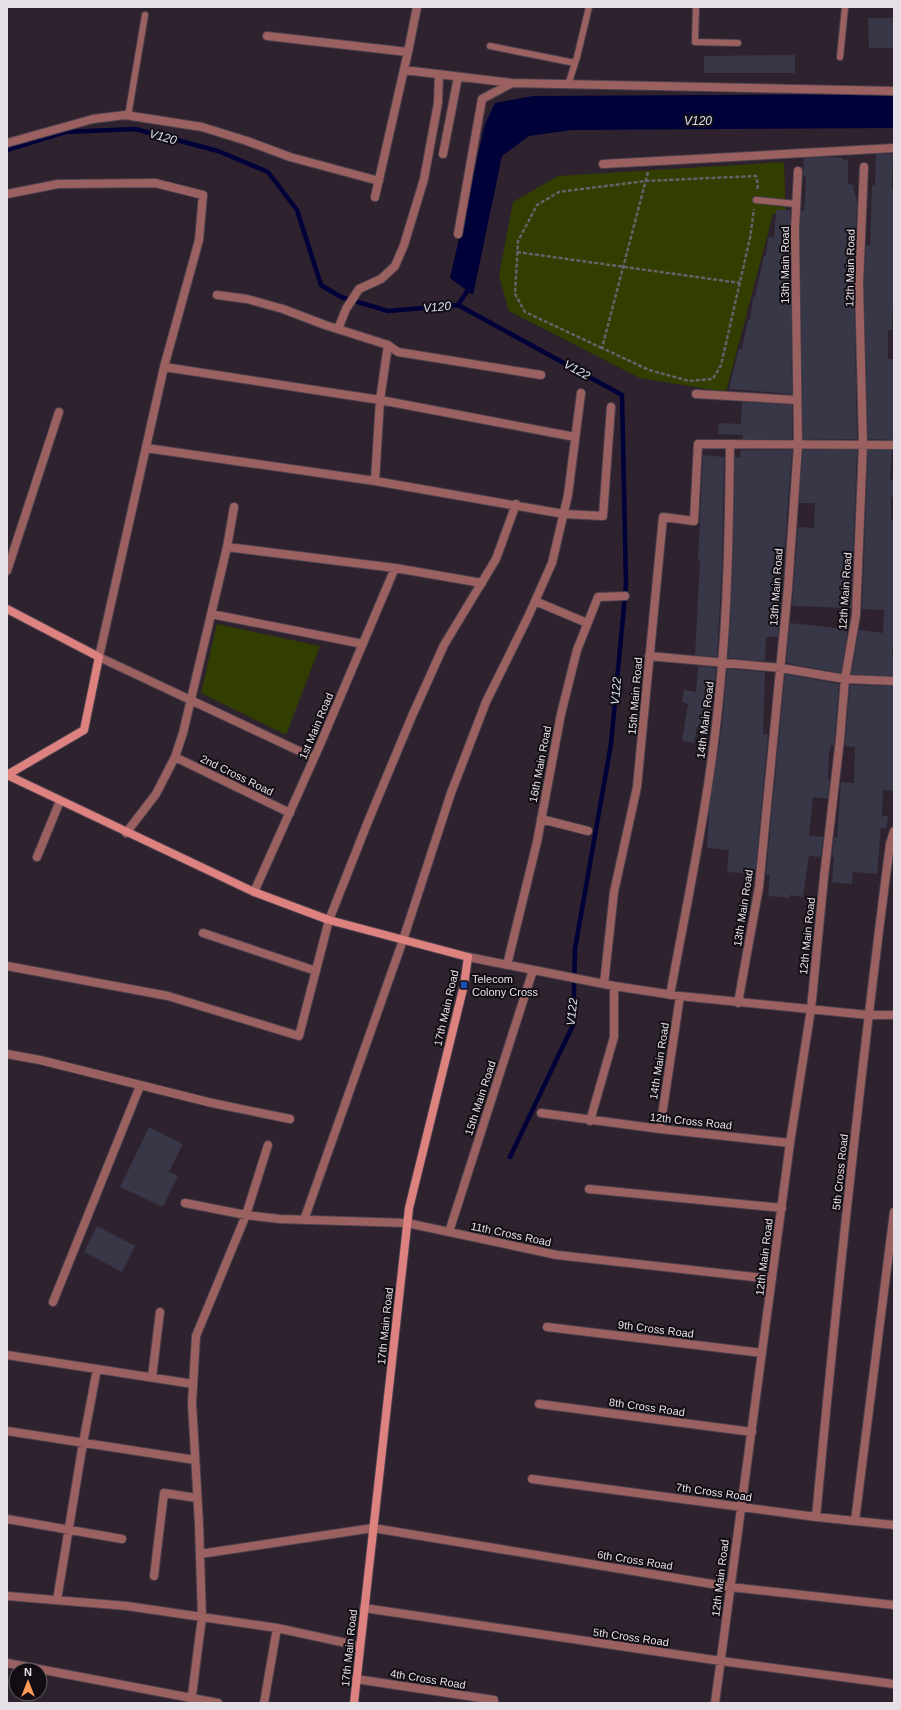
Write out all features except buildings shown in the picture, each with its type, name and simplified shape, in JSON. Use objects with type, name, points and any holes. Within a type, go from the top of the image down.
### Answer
[{"type":"street","points":[[375,197],[408,52],[416,7]]},
{"type":"street","points":[[267,36],[408,52]]},
{"type":"street","points":[[404,70],[515,84],[894,91]]},
{"type":"street","points":[[338,329],[346,309],[355,294],[364,286],[370,285],[381,279],[395,266],[404,245],[424,179],[438,103],[439,74]]},
{"type":"street","points":[[443,154],[458,77]]},
{"type":"street","points":[[458,234],[482,99],[512,84],[515,84]]},
{"type":"street","points":[[7,143],[93,119],[128,116],[202,127],[290,157],[379,181]]},
{"type":"street","points":[[602,164],[894,148]]},
{"type":"street","name":"12th Main Road","points":[[715,1703],[790,1143],[811,1009],[845,679],[856,615],[863,445],[859,284],[864,167]]},
{"type":"street","name":"13th Main Road","points":[[738,1003],[759,887],[770,765],[781,668],[798,445],[795,236],[798,171]]},
{"type":"street","points":[[7,194],[58,184],[155,183],[203,195],[199,240],[164,368],[84,730],[7,775]]},
{"type":"street","points":[[217,295],[247,299],[261,303],[388,344],[398,352],[541,375]]},
{"type":"street","points":[[375,481],[380,400],[388,344]]},
{"type":"street","points":[[164,368],[380,400],[576,437]]},
{"type":"street","points":[[304,1220],[403,940],[451,793],[486,702],[552,563],[568,494],[581,393]]},
{"type":"street","points":[[696,394],[797,400]]},
{"type":"street","points":[[146,448],[375,481],[516,504],[564,514],[602,516],[613,436],[611,407]]},
{"type":"street","points":[[7,571],[59,412]]},
{"type":"street","name":"15th Main Road","points":[[604,984],[614,892],[637,787],[663,517],[694,521],[698,444],[730,444]]},
{"type":"street","points":[[730,444],[894,445]]},
{"type":"street","name":"14th Main Road","points":[[670,995],[704,809],[720,686],[729,549],[730,444]]},
{"type":"street","points":[[7,966],[168,996],[298,1036],[329,920],[412,716],[444,645],[496,559],[516,504]]},
{"type":"street","points":[[126,832],[156,794],[175,757],[183,733],[227,546],[234,507]]},
{"type":"street","points":[[227,546],[395,568],[482,583]]},
{"type":"street","name":"1st Main Road","points":[[254,892],[314,758],[395,568]]},
{"type":"street","name":"16th Main Road","points":[[507,965],[541,819],[561,714],[577,650],[598,597],[625,596]]},
{"type":"street","points":[[535,601],[587,623]]},
{"type":"street","points":[[7,610],[99,657],[314,758]]},
{"type":"street","points":[[211,614],[363,644]]},
{"type":"street","points":[[650,656],[722,664],[781,668],[845,679],[894,681]]},
{"type":"street","name":"2nd Cross Road","points":[[175,757],[290,813]]},
{"type":"street","points":[[7,775],[254,892],[329,920],[468,957],[614,986],[670,995],[738,1003],[868,1015],[894,1015]]},
{"type":"street","points":[[37,857],[60,801]]},
{"type":"street","points":[[541,819],[588,831]]},
{"type":"street","name":"5th Cross Road","points":[[816,1517],[830,1364],[868,1015],[890,844],[894,831]]},
{"type":"street","points":[[203,933],[316,971]]},
{"type":"street","name":"17th Main Road","points":[[354,1703],[409,1208],[464,985],[468,957]]},
{"type":"street","name":"15th Main Road","points":[[449,1232],[533,970]]},
{"type":"street","points":[[590,1121],[614,1037],[614,986]]},
{"type":"street","name":"14th Main Road","points":[[660,1129],[680,996]]},
{"type":"street","points":[[8,1055],[40,1060],[212,1103],[290,1119]]},
{"type":"street","points":[[53,1302],[140,1086]]},
{"type":"street","name":"12th Cross Road","points":[[541,1113],[590,1121],[790,1143]]},
{"type":"street","points":[[191,1700],[202,1617],[192,1403],[196,1336],[246,1215],[268,1145]]},
{"type":"street","points":[[590,1189],[782,1208]]},
{"type":"street","name":"11th Cross Road","points":[[185,1203],[246,1215],[280,1219],[407,1224],[557,1255],[772,1279]]},
{"type":"street","points":[[856,1521],[894,1212]]},
{"type":"street","points":[[152,1377],[160,1312]]},
{"type":"street","name":"9th Cross Road","points":[[547,1327],[762,1353]]},
{"type":"street","points":[[7,1355],[193,1384]]},
{"type":"street","points":[[57,1600],[97,1369]]},
{"type":"street","name":"8th Cross Road","points":[[539,1404],[752,1432]]},
{"type":"street","points":[[7,1431],[195,1460]]},
{"type":"street","name":"7th Cross Road","points":[[532,1479],[816,1517],[894,1525]]},
{"type":"street","points":[[154,1576],[164,1493],[197,1498]]},
{"type":"street","points":[[7,1519],[68,1531],[122,1539]]},
{"type":"street","name":"6th Cross Road","points":[[200,1554],[373,1528],[730,1587],[894,1605]]},
{"type":"street","points":[[7,1596],[127,1606],[277,1628],[360,1646]]},
{"type":"street","name":"5th Cross Road","points":[[364,1608],[721,1661],[894,1684]]},
{"type":"street","points":[[264,1703],[277,1628]]},
{"type":"street","points":[[7,1663],[191,1700],[218,1703]]},
{"type":"street","name":"4th Cross Road","points":[[356,1679],[494,1700],[494,1703]]},
{"type":"lane","points":[[568,85],[589,7]]},
{"type":"lane","points":[[696,7],[695,42],[738,43]]},
{"type":"lane","points":[[840,57],[845,7]]},
{"type":"lane","points":[[128,116],[144,15]]},
{"type":"lane","points":[[490,46],[575,63]]},
{"type":"lane","points":[[756,200],[796,204]]},
{"type":"path","points":[[602,348],[651,162]]},
{"type":"path","points":[[756,176],[758,185],[756,200],[750,238],[721,365],[713,379],[689,381],[649,370],[525,312],[515,294],[518,241],[538,205],[559,192],[645,181],[756,176]]},
{"type":"path","points":[[517,252],[740,283]]},
{"type":"green space","points":[[784,162],[786,215],[773,214],[726,392],[640,378],[509,311],[499,276],[513,202],[558,176]]},
{"type":"green space","points":[[217,624],[320,646],[286,735],[201,693]]},
{"type":"water","points":[[894,94],[894,128],[572,130],[529,136],[502,156],[473,295],[450,278],[485,124],[495,103],[533,96]]},
{"type":"waterway","name":"V120","points":[[7,150],[65,132],[135,129],[218,151],[268,172],[297,210],[321,285],[341,297],[388,311],[458,305],[470,287]]},
{"type":"waterway","name":"V122","points":[[458,305],[622,395],[626,585],[611,744],[575,949],[573,1025],[510,1157]]},
{"type":"place","name":"Telecom Colony Cross","points":[[464,985]]}]
